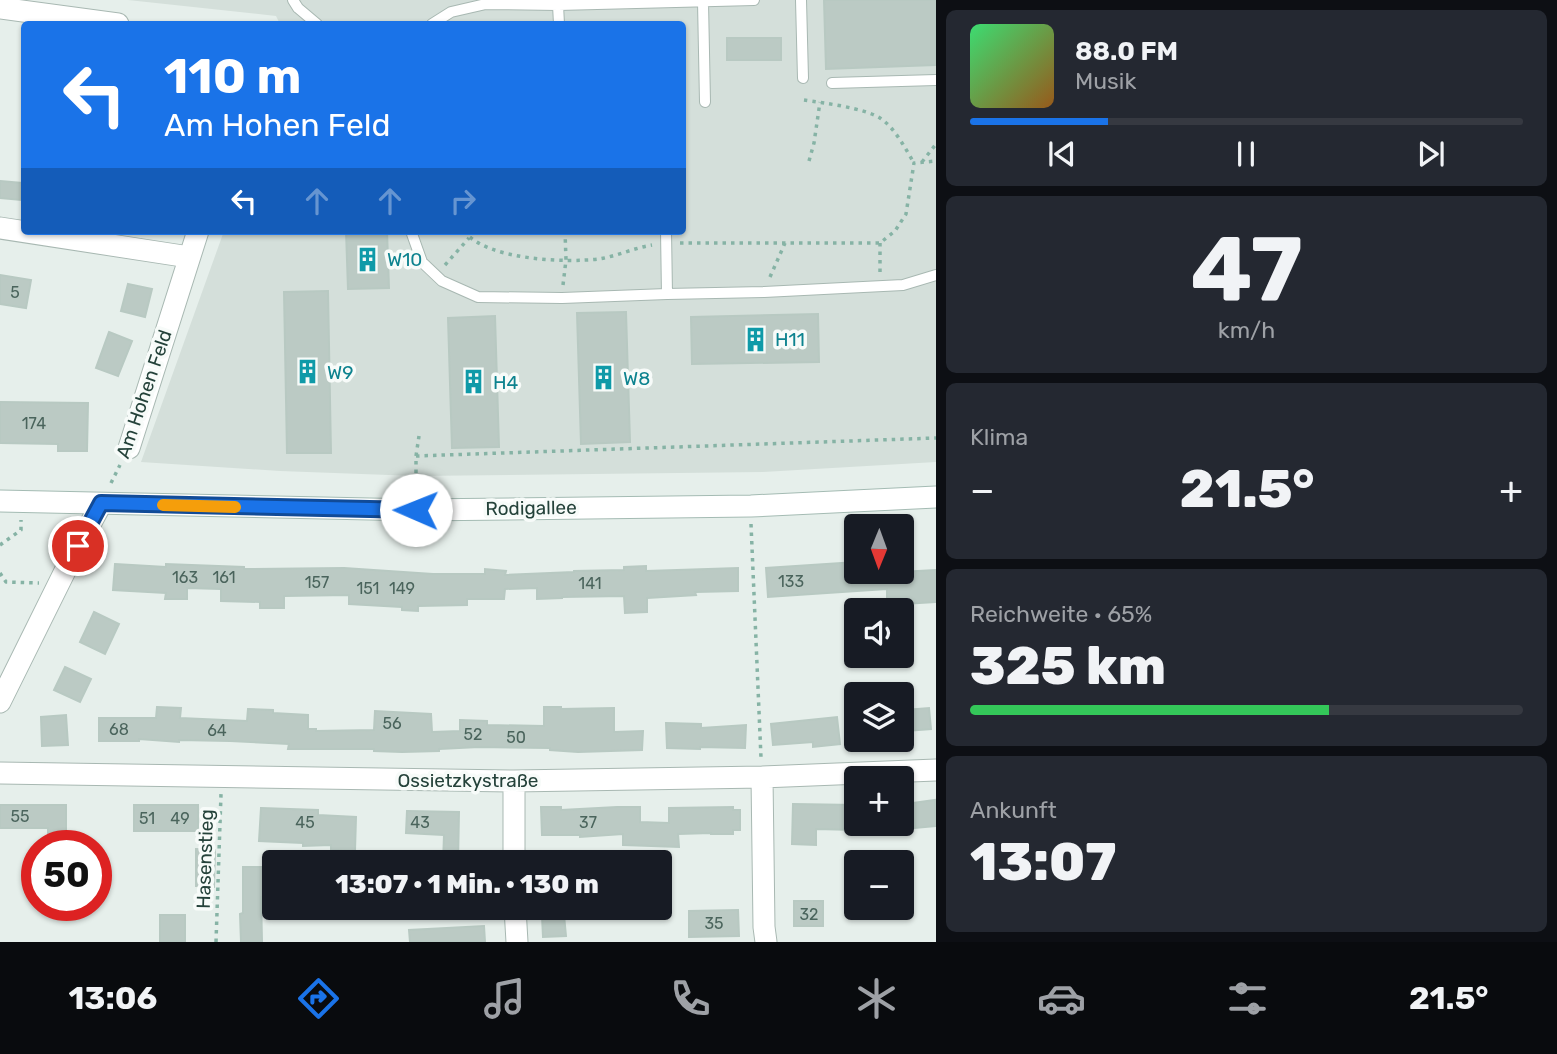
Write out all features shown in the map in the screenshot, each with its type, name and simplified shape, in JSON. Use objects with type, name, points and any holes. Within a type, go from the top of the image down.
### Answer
[{"type":"street","points":[[0,8],[96,21]]},
{"type":"street","points":[[0,228],[21,231]]},
{"type":"street","points":[[46,235],[189,257]]},
{"type":"street","name":"Am Hohen Feld","points":[[129,447],[197,235]]},
{"type":"street","name":"Rodigallee","points":[[0,501],[416,510],[751,506],[936,497]]},
{"type":"street","points":[[0,702],[58,583],[101,503]]},
{"type":"street","name":"Ossietzkystraße","points":[[0,773],[514,781],[762,777],[936,770]]},
{"type":"street","points":[[762,777],[766,942]]},
{"type":"street","points":[[514,781],[514,850]]},
{"type":"street","points":[[516,920],[517,942]]},
{"type":"lane","points":[[293,0],[313,21]]},
{"type":"lane","points":[[437,21],[451,12],[486,2],[558,5],[754,0]]},
{"type":"lane","points":[[801,0],[803,78]]},
{"type":"lane","points":[[703,2],[705,103]]},
{"type":"lane","points":[[558,5],[559,21]]},
{"type":"lane","points":[[832,83],[936,80]]},
{"type":"lane","points":[[412,235],[422,262],[442,281],[478,297],[562,298],[881,287],[903,285],[936,275]]},
{"type":"lane","points":[[666,235],[667,294]]},
{"type":"path","points":[[467,235],[486,247],[510,256],[566,260],[600,259],[666,243],[880,243],[895,231],[906,214],[914,163],[899,139],[880,117],[853,108],[804,100]]},
{"type":"path","points":[[809,161],[820,102]]},
{"type":"path","points":[[922,162],[936,144]]},
{"type":"path","points":[[914,163],[936,161]]},
{"type":"path","points":[[562,298],[566,260],[565,235]]},
{"type":"path","points":[[448,261],[469,238]]},
{"type":"path","points":[[764,292],[785,243]]},
{"type":"path","points":[[880,243],[881,287]]},
{"type":"path","points":[[416,510],[416,456],[419,436]]},
{"type":"path","points":[[416,456],[936,438]]},
{"type":"path","name":"Am Hohen Feld","points":[[101,503],[129,447]]},
{"type":"path","points":[[0,545],[21,530],[22,502]]},
{"type":"path","points":[[751,506],[762,777]]},
{"type":"path","points":[[0,573],[6,582],[58,583]]},
{"type":"path","name":"Hasenstieg","points":[[216,942],[222,778]]},
{"type":"shaded area","points":[[128,0],[936,0],[936,462],[763,472],[416,476],[141,462],[223,235],[686,235],[686,21],[278,21],[276,16]]},
{"type":"building","points":[[824,0],[936,0],[936,65],[826,69]]},
{"type":"building","points":[[727,38],[781,38],[781,60],[727,60]]},
{"type":"building","points":[[0,181],[21,183],[21,200],[0,198]]},
{"type":"building","name":"W10","points":[[346,235],[387,235],[389,288],[348,289]]},
{"type":"building","points":[[0,275],[31,280],[26,308],[0,304]]},
{"type":"building","points":[[128,284],[152,289],[145,317],[121,311]]},
{"type":"building","name":"W9","points":[[328,291],[331,453],[287,453],[284,292]]},
{"type":"building","name":"W8","points":[[626,312],[630,442],[581,444],[577,313]]},
{"type":"building","name":"H11","points":[[818,314],[819,362],[692,364],[691,317]]},
{"type":"building","name":"H4","points":[[495,316],[499,447],[452,448],[448,318]]},
{"type":"building","points":[[109,332],[132,341],[118,376],[96,368]]},
{"type":"building","points":[[0,402],[88,403],[87,451],[58,451],[58,444],[0,443]]},
{"type":"building","points":[[844,563],[844,584],[914,584],[914,571],[936,570],[936,602],[914,603],[914,598],[887,598],[887,589],[768,597],[766,568]]},
{"type":"building","points":[[115,564],[244,569],[344,568],[433,574],[485,574],[485,569],[506,571],[505,575],[624,570],[624,567],[646,566],[646,571],[738,568],[738,591],[695,592],[696,595],[647,598],[647,612],[625,613],[624,596],[537,599],[537,588],[505,589],[504,599],[467,599],[467,605],[418,606],[418,611],[402,610],[402,607],[349,604],[349,595],[284,596],[284,608],[260,608],[260,602],[221,601],[221,589],[187,588],[187,599],[165,599],[166,593],[113,590]]},
{"type":"building","points":[[94,612],[119,624],[105,654],[80,642]]},
{"type":"building","points":[[65,667],[91,679],[80,702],[54,690]]},
{"type":"building","points":[[157,707],[181,708],[180,718],[247,721],[248,709],[308,715],[308,729],[316,731],[374,730],[375,711],[431,714],[432,732],[460,731],[460,720],[487,721],[487,725],[544,726],[544,707],[614,708],[614,732],[643,731],[642,750],[578,752],[550,748],[479,747],[402,752],[374,749],[288,749],[289,744],[230,741],[99,741],[99,718],[156,718]]},
{"type":"building","points":[[929,708],[931,729],[914,730],[914,709]]},
{"type":"building","points":[[66,715],[68,745],[42,746],[41,717]]},
{"type":"building","points":[[837,717],[840,744],[813,747],[813,742],[773,745],[771,724]]},
{"type":"building","points":[[666,723],[701,724],[701,728],[746,725],[745,748],[667,748]]},
{"type":"building","points":[[935,800],[936,826],[915,828],[914,803]]},
{"type":"building","points":[[793,804],[844,805],[844,830],[816,829],[816,845],[792,844]]},
{"type":"building","points":[[0,805],[66,805],[66,830],[0,828]]},
{"type":"building","points":[[134,805],[198,805],[198,831],[134,831]]},
{"type":"building","points":[[541,807],[561,807],[561,810],[640,807],[640,822],[669,823],[669,808],[733,807],[733,810],[740,810],[740,830],[733,830],[733,834],[678,834],[679,847],[623,845],[623,834],[580,837],[542,835]]},
{"type":"building","points":[[261,808],[318,810],[318,815],[356,817],[355,850],[331,850],[331,845],[303,846],[303,843],[259,841]]},
{"type":"building","points":[[407,811],[459,812],[458,850],[443,850],[444,835],[406,833]]},
{"type":"building","points":[[196,849],[215,850],[214,887],[196,886]]},
{"type":"building","points":[[243,867],[262,867],[262,941],[241,942],[240,914],[243,913]]},
{"type":"building","points":[[794,901],[823,901],[823,926],[794,926]]},
{"type":"building","points":[[738,910],[739,936],[689,937],[689,911]]},
{"type":"building","points":[[160,915],[185,915],[185,941],[160,942]]},
{"type":"building","points":[[542,920],[564,920],[566,936],[543,937]]},
{"type":"building","points":[[484,926],[485,942],[410,942],[409,930]]},
{"type":"slow traffic","points":[[163,505],[235,507]]},
{"type":"place","name":"W10","points":[[367,259]]},
{"type":"place","name":"H11","points":[[755,339]]},
{"type":"place","name":"W9","points":[[307,372]]},
{"type":"place","name":"W8","points":[[603,378]]},
{"type":"place","name":"H4","points":[[473,382]]},
{"type":"route","points":[[78,546],[101,503],[416,510]]}]
